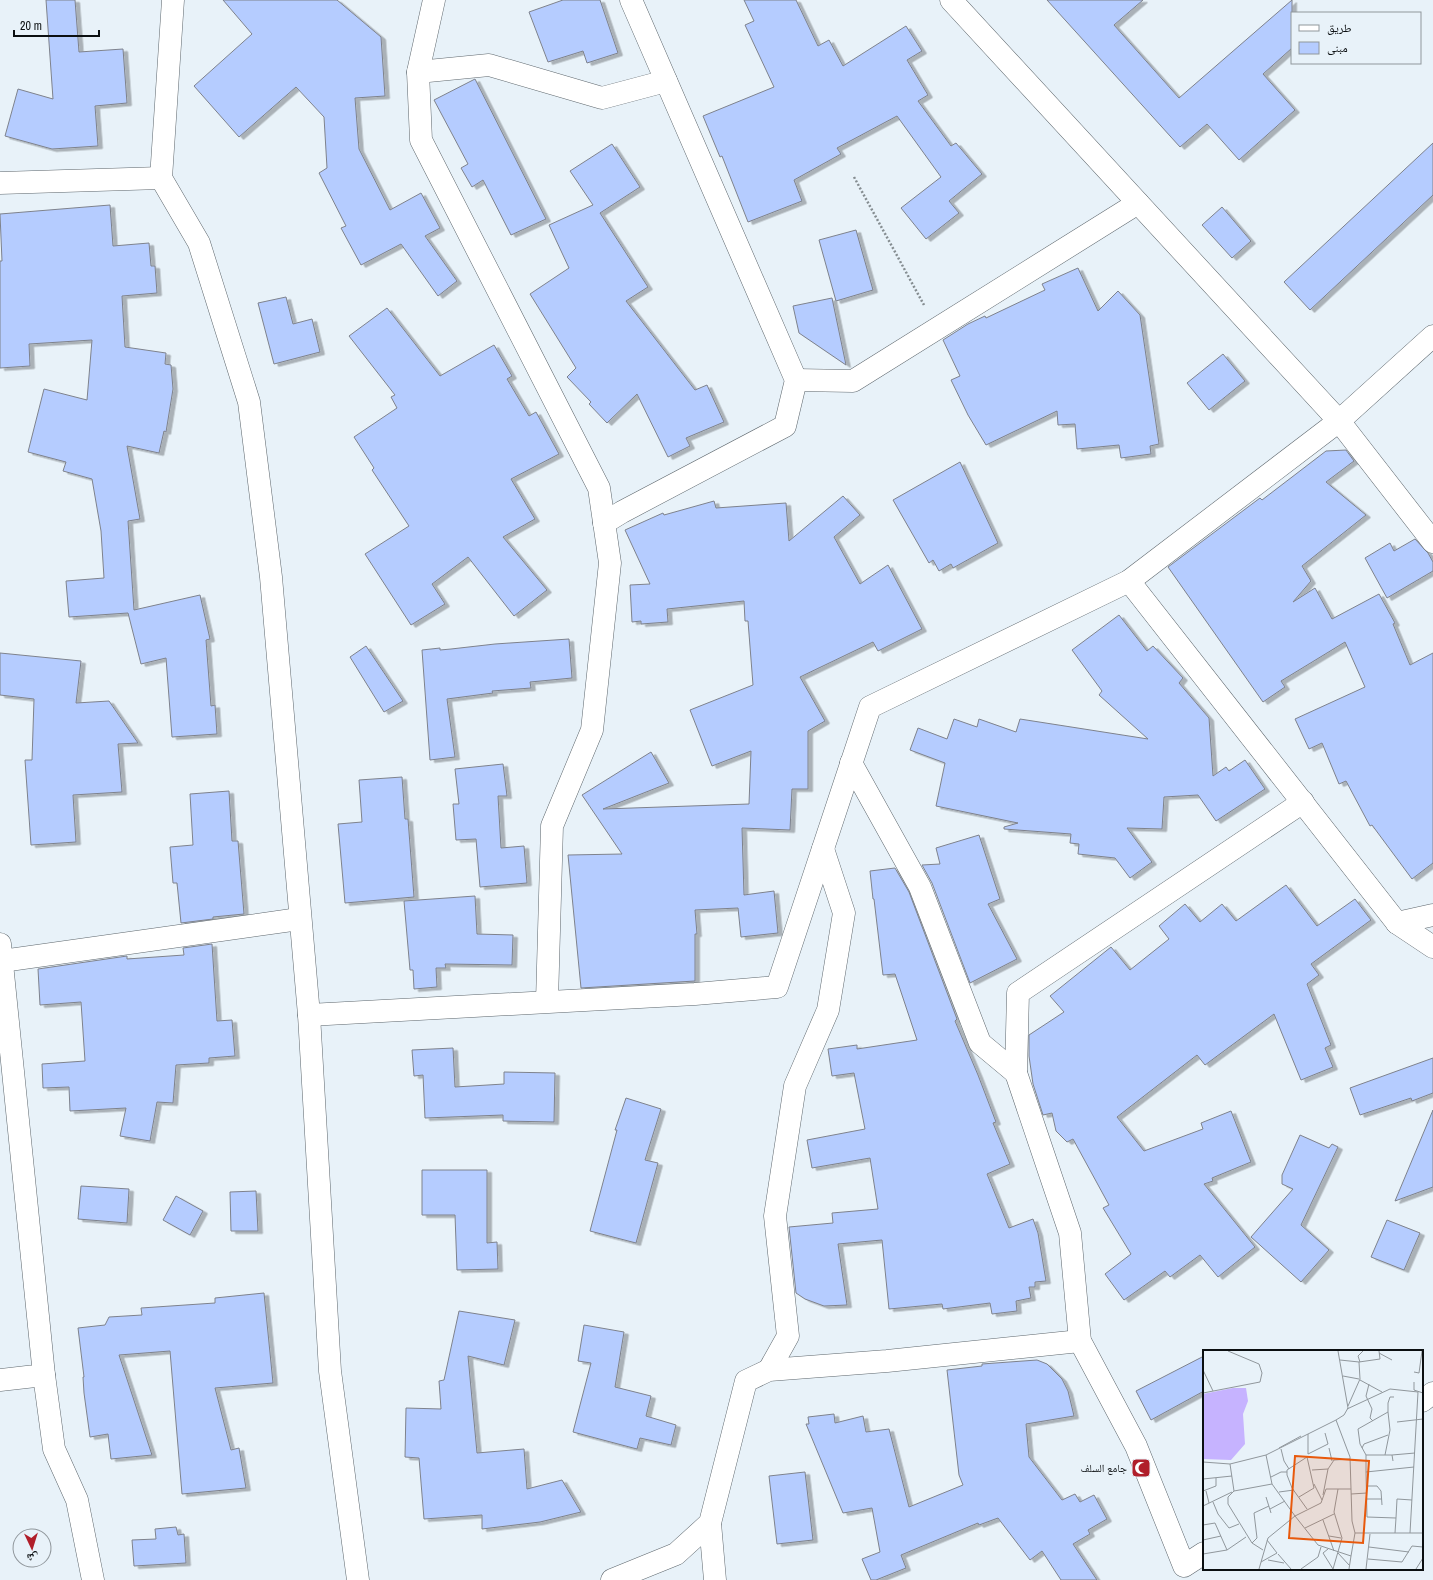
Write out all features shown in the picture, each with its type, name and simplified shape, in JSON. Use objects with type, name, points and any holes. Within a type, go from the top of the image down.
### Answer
[{"type":"street","points":[[173,0],[161,178],[199,243],[249,402],[271,576],[308,1015],[330,1371],[358,1580]]},
{"type":"street","points":[[434,0],[418,72],[420,140],[599,488],[610,563],[592,730],[552,826],[547,1001]]},
{"type":"street","points":[[604,523],[785,426],[796,380],[631,0]]},
{"type":"street","points":[[951,0],[1338,421],[1433,542]]},
{"type":"street","points":[[418,72],[489,65],[602,98],[666,81]]},
{"type":"street","points":[[0,183],[161,178]]},
{"type":"street","points":[[796,380],[853,381],[1138,203]]},
{"type":"street","points":[[308,1015],[694,994],[777,987],[870,707],[1129,581],[1338,421],[1433,336]]},
{"type":"street","points":[[1129,581],[1397,923],[1433,947]]},
{"type":"street","points":[[851,763],[920,887],[980,1042],[1016,1073]]},
{"type":"street","points":[[1203,1554],[1183,1573],[1136,1446],[1080,1340],[1070,1233],[1016,1073],[1018,992],[1303,802]]},
{"type":"street","points":[[769,1370],[788,1336],[775,1216],[795,1086],[828,1010],[844,913],[823,848]]},
{"type":"street","points":[[1397,923],[1433,915]]},
{"type":"street","points":[[93,1580],[77,1500],[54,1449],[8,1099],[1,952],[299,919]]},
{"type":"street","points":[[715,1580],[710,1523],[746,1381],[769,1370],[888,1362],[1080,1340]]},
{"type":"street","points":[[0,1380],[44,1375]]},
{"type":"street","points":[[1423,1400],[1433,1393]]},
{"type":"street","points":[[612,1580],[676,1554],[710,1523]]},
{"type":"path","points":[[854,177],[937,329]]},
{"type":"building","points":[[46,0],[75,0],[79,52],[123,49],[127,103],[95,106],[98,146],[52,149],[5,136],[18,89],[53,99]]},
{"type":"building","points":[[223,0],[337,0],[381,37],[385,96],[355,98],[359,149],[390,210],[421,193],[440,228],[425,236],[457,281],[438,296],[401,244],[361,265],[341,228],[346,226],[319,173],[327,168],[324,117],[296,87],[239,137],[194,86],[252,34]]},
{"type":"building","points":[[563,0],[600,0],[618,53],[587,63],[583,51],[548,62],[529,12]]},
{"type":"building","points":[[744,0],[796,0],[818,46],[829,40],[843,66],[906,26],[922,51],[907,60],[928,95],[918,101],[951,146],[956,143],[982,174],[949,201],[959,213],[926,239],[901,208],[941,177],[897,116],[837,148],[841,154],[794,180],[802,201],[748,222],[722,156],[720,157],[703,116],[774,87],[745,25],[754,21]]},
{"type":"building","points":[[1047,0],[1143,0],[1114,25],[1179,98],[1292,0],[1291,49],[1263,74],[1295,110],[1239,160],[1207,124],[1180,147]]},
{"type":"building","points":[[475,79],[546,219],[511,235],[483,180],[472,187],[461,168],[468,164],[434,100]]},
{"type":"building","points":[[1433,143],[1433,195],[1310,310],[1284,282]]},
{"type":"building","points":[[612,144],[640,187],[600,213],[648,287],[626,301],[695,390],[707,385],[724,422],[686,438],[690,446],[668,457],[637,394],[607,423],[589,404],[591,402],[567,377],[576,368],[530,294],[569,268],[549,225],[593,205],[570,171]]},
{"type":"building","points":[[110,205],[113,246],[149,243],[151,266],[155,266],[157,293],[122,296],[125,347],[166,353],[165,364],[171,365],[173,389],[166,432],[164,431],[159,453],[127,446],[140,519],[128,521],[134,610],[200,595],[210,639],[206,640],[211,706],[215,705],[217,734],[172,737],[166,658],[141,664],[128,613],[69,617],[66,581],[104,578],[101,531],[92,479],[63,471],[66,462],[28,452],[44,389],[87,400],[92,340],[29,344],[30,366],[0,368],[0,261],[2,261],[0,214]]},
{"type":"building","points":[[1222,207],[1251,241],[1232,258],[1202,225]]},
{"type":"building","points":[[856,230],[873,290],[836,301],[819,240]]},
{"type":"building","points":[[1078,268],[1098,311],[1118,291],[1140,315],[1159,444],[1150,446],[1151,454],[1121,458],[1119,445],[1077,449],[1075,424],[1058,425],[1057,411],[986,445],[968,415],[951,380],[960,376],[943,340],[968,324],[985,316],[986,318],[1045,290],[1042,284]]},
{"type":"building","points":[[286,297],[293,324],[312,319],[320,352],[274,364],[258,303]]},
{"type":"building","points":[[832,298],[846,365],[799,333],[793,306]]},
{"type":"building","points":[[387,308],[440,376],[494,345],[512,376],[507,379],[529,416],[536,412],[559,454],[511,479],[535,519],[503,537],[547,590],[514,616],[468,557],[432,584],[445,604],[411,625],[365,554],[409,526],[372,470],[374,468],[354,437],[397,408],[391,397],[395,395],[349,336]]},
{"type":"building","points":[[1223,354],[1245,381],[1209,410],[1187,383]]},
{"type":"building","points":[[1346,450],[1354,461],[1326,482],[1366,515],[1302,566],[1311,581],[1293,602],[1315,588],[1332,619],[1379,594],[1395,623],[1393,624],[1410,665],[1433,653],[1433,863],[1412,879],[1372,825],[1370,826],[1346,781],[1339,784],[1322,743],[1309,749],[1295,719],[1365,687],[1345,642],[1281,681],[1285,687],[1263,702],[1168,567],[1260,498],[1262,500],[1326,451]]},
{"type":"building","points":[[960,462],[998,543],[953,568],[951,564],[939,571],[933,560],[929,563],[893,500]]},
{"type":"building","points":[[843,496],[860,515],[834,537],[860,584],[888,565],[922,629],[878,651],[873,642],[800,677],[825,721],[808,731],[808,789],[792,789],[790,830],[742,828],[744,895],[774,891],[778,933],[741,937],[738,908],[695,910],[697,934],[695,934],[695,981],[581,988],[568,855],[622,854],[582,795],[651,752],[669,783],[603,809],[749,804],[751,751],[712,766],[690,710],[753,685],[748,621],[745,621],[744,601],[667,609],[668,622],[641,624],[641,621],[632,622],[630,585],[650,584],[625,530],[663,513],[664,515],[714,501],[716,508],[786,503],[789,541]]},
{"type":"building","points":[[1415,539],[1428,553],[1433,562],[1433,571],[1387,598],[1365,558],[1390,543],[1394,551]]},
{"type":"building","points":[[1119,615],[1147,651],[1153,646],[1183,678],[1179,683],[1209,718],[1213,776],[1226,767],[1229,771],[1245,760],[1265,789],[1216,821],[1198,795],[1164,797],[1162,829],[1127,828],[1152,862],[1130,878],[1115,858],[1078,854],[1079,844],[1070,843],[1071,834],[1004,829],[1004,827],[1018,823],[936,806],[945,763],[910,750],[918,728],[947,739],[954,719],[977,727],[979,719],[1016,732],[1020,719],[1148,739],[1099,695],[1102,691],[1072,650]]},
{"type":"building","points":[[569,639],[572,678],[530,682],[531,688],[492,691],[493,693],[447,699],[455,757],[430,760],[422,650],[440,648],[440,650],[495,644]]},
{"type":"building","points":[[366,646],[403,701],[384,712],[350,657]]},
{"type":"building","points":[[0,653],[81,661],[76,703],[109,701],[138,743],[118,744],[122,792],[73,795],[76,842],[31,845],[25,760],[32,760],[34,699],[0,695]]},
{"type":"building","points":[[503,764],[507,796],[498,796],[501,848],[524,846],[527,883],[480,887],[476,839],[456,840],[453,804],[459,804],[455,769]]},
{"type":"building","points":[[402,777],[405,819],[408,819],[414,897],[345,903],[338,824],[362,822],[359,780]]},
{"type":"building","points":[[229,791],[232,841],[238,841],[244,914],[213,917],[213,919],[181,923],[177,883],[173,883],[170,847],[193,845],[190,794]]},
{"type":"building","points":[[979,835],[1000,899],[988,904],[1017,959],[970,983],[932,883],[922,865],[940,864],[936,848]]},
{"type":"building","points":[[895,868],[909,892],[957,1019],[955,1021],[978,1075],[996,1122],[993,1123],[1010,1164],[987,1174],[1009,1228],[1033,1219],[1038,1233],[1046,1281],[1035,1282],[1035,1287],[1029,1287],[1031,1298],[1016,1301],[1017,1311],[992,1314],[990,1303],[943,1309],[942,1304],[889,1309],[882,1240],[838,1244],[847,1305],[824,1306],[805,1299],[796,1293],[789,1227],[833,1223],[832,1213],[878,1209],[870,1158],[812,1168],[807,1140],[865,1129],[854,1073],[832,1076],[828,1049],[857,1045],[857,1049],[917,1040],[895,974],[883,975],[873,899],[870,871]]},
{"type":"building","points":[[1286,885],[1317,926],[1355,899],[1371,920],[1311,964],[1319,975],[1307,984],[1331,1045],[1325,1048],[1333,1067],[1301,1080],[1274,1014],[1205,1065],[1197,1055],[1117,1117],[1144,1151],[1203,1129],[1201,1123],[1231,1111],[1251,1162],[1212,1178],[1213,1181],[1204,1184],[1255,1247],[1218,1277],[1200,1255],[1170,1277],[1165,1271],[1124,1300],[1105,1274],[1131,1254],[1103,1208],[1109,1205],[1073,1139],[1067,1142],[1056,1131],[1052,1113],[1043,1115],[1033,1084],[1029,1056],[1029,1035],[1064,1012],[1050,996],[1111,947],[1130,970],[1169,939],[1159,926],[1185,904],[1200,922],[1222,904],[1236,921]]},
{"type":"building","points":[[475,896],[477,934],[513,935],[512,965],[445,964],[446,968],[436,968],[437,987],[414,989],[413,970],[410,970],[404,901]]},
{"type":"building","points":[[212,944],[217,1021],[232,1020],[235,1056],[209,1058],[209,1063],[176,1065],[173,1103],[157,1102],[150,1141],[120,1136],[126,1108],[70,1111],[69,1087],[43,1088],[42,1064],[85,1061],[81,1002],[40,1005],[38,969],[127,956],[127,959],[184,955],[183,948]]},
{"type":"building","points":[[453,1048],[455,1087],[504,1084],[504,1072],[555,1073],[554,1122],[503,1121],[503,1115],[425,1118],[423,1075],[414,1076],[412,1050]]},
{"type":"building","points":[[1433,1058],[1433,1093],[1412,1101],[1411,1098],[1360,1115],[1350,1088]]},
{"type":"building","points":[[626,1098],[661,1109],[645,1160],[658,1163],[636,1243],[590,1231],[617,1130],[615,1130]]},
{"type":"building","points":[[1433,1110],[1433,1187],[1395,1201]]},
{"type":"building","points":[[1300,1135],[1329,1148],[1332,1144],[1338,1147],[1301,1225],[1329,1250],[1301,1282],[1251,1237],[1293,1189],[1282,1184],[1282,1175]]},
{"type":"building","points":[[422,1170],[487,1170],[487,1243],[497,1242],[498,1269],[457,1270],[455,1215],[422,1215]]},
{"type":"building","points":[[81,1186],[129,1189],[127,1223],[78,1219]]},
{"type":"building","points":[[256,1191],[258,1231],[231,1231],[230,1192]]},
{"type":"building","points":[[176,1196],[203,1211],[190,1235],[163,1220]]},
{"type":"building","points":[[1387,1220],[1420,1233],[1404,1270],[1371,1257]]},
{"type":"building","points":[[264,1293],[273,1383],[215,1388],[231,1450],[239,1448],[246,1488],[182,1494],[170,1351],[119,1355],[152,1455],[111,1459],[108,1434],[90,1437],[78,1328],[105,1325],[109,1317],[142,1315],[141,1308],[215,1303],[215,1298]]},
{"type":"building","points":[[459,1311],[515,1320],[504,1365],[468,1356],[477,1453],[524,1449],[527,1489],[562,1480],[581,1512],[540,1522],[482,1529],[482,1515],[424,1519],[419,1458],[405,1457],[406,1408],[441,1409],[439,1381],[444,1380]]},
{"type":"building","points":[[584,1325],[624,1332],[615,1387],[651,1396],[646,1416],[676,1425],[671,1445],[640,1438],[637,1449],[573,1432],[591,1363],[578,1361]]},
{"type":"building","points":[[1203,1357],[1203,1392],[1151,1420],[1136,1391]]},
{"type":"building","points":[[1037,1360],[1047,1364],[1062,1379],[1068,1391],[1074,1416],[1026,1424],[1029,1457],[1062,1500],[1075,1494],[1080,1502],[1094,1495],[1107,1519],[1088,1530],[1090,1534],[1073,1544],[1097,1580],[1061,1580],[1042,1551],[1030,1560],[998,1518],[979,1525],[978,1523],[901,1555],[906,1568],[876,1580],[871,1580],[862,1559],[880,1552],[872,1508],[843,1513],[806,1424],[809,1424],[808,1417],[834,1414],[835,1423],[863,1416],[866,1432],[889,1429],[909,1507],[963,1485],[959,1475],[947,1370],[982,1366],[982,1364]]},
{"type":"building","points":[[805,1472],[813,1540],[777,1544],[769,1476]]},
{"type":"building","points":[[176,1527],[178,1535],[184,1534],[186,1563],[134,1566],[132,1540],[156,1539],[155,1529]]},
{"type":"place","name":"جامع السلف","points":[[1141,1468]]}]
